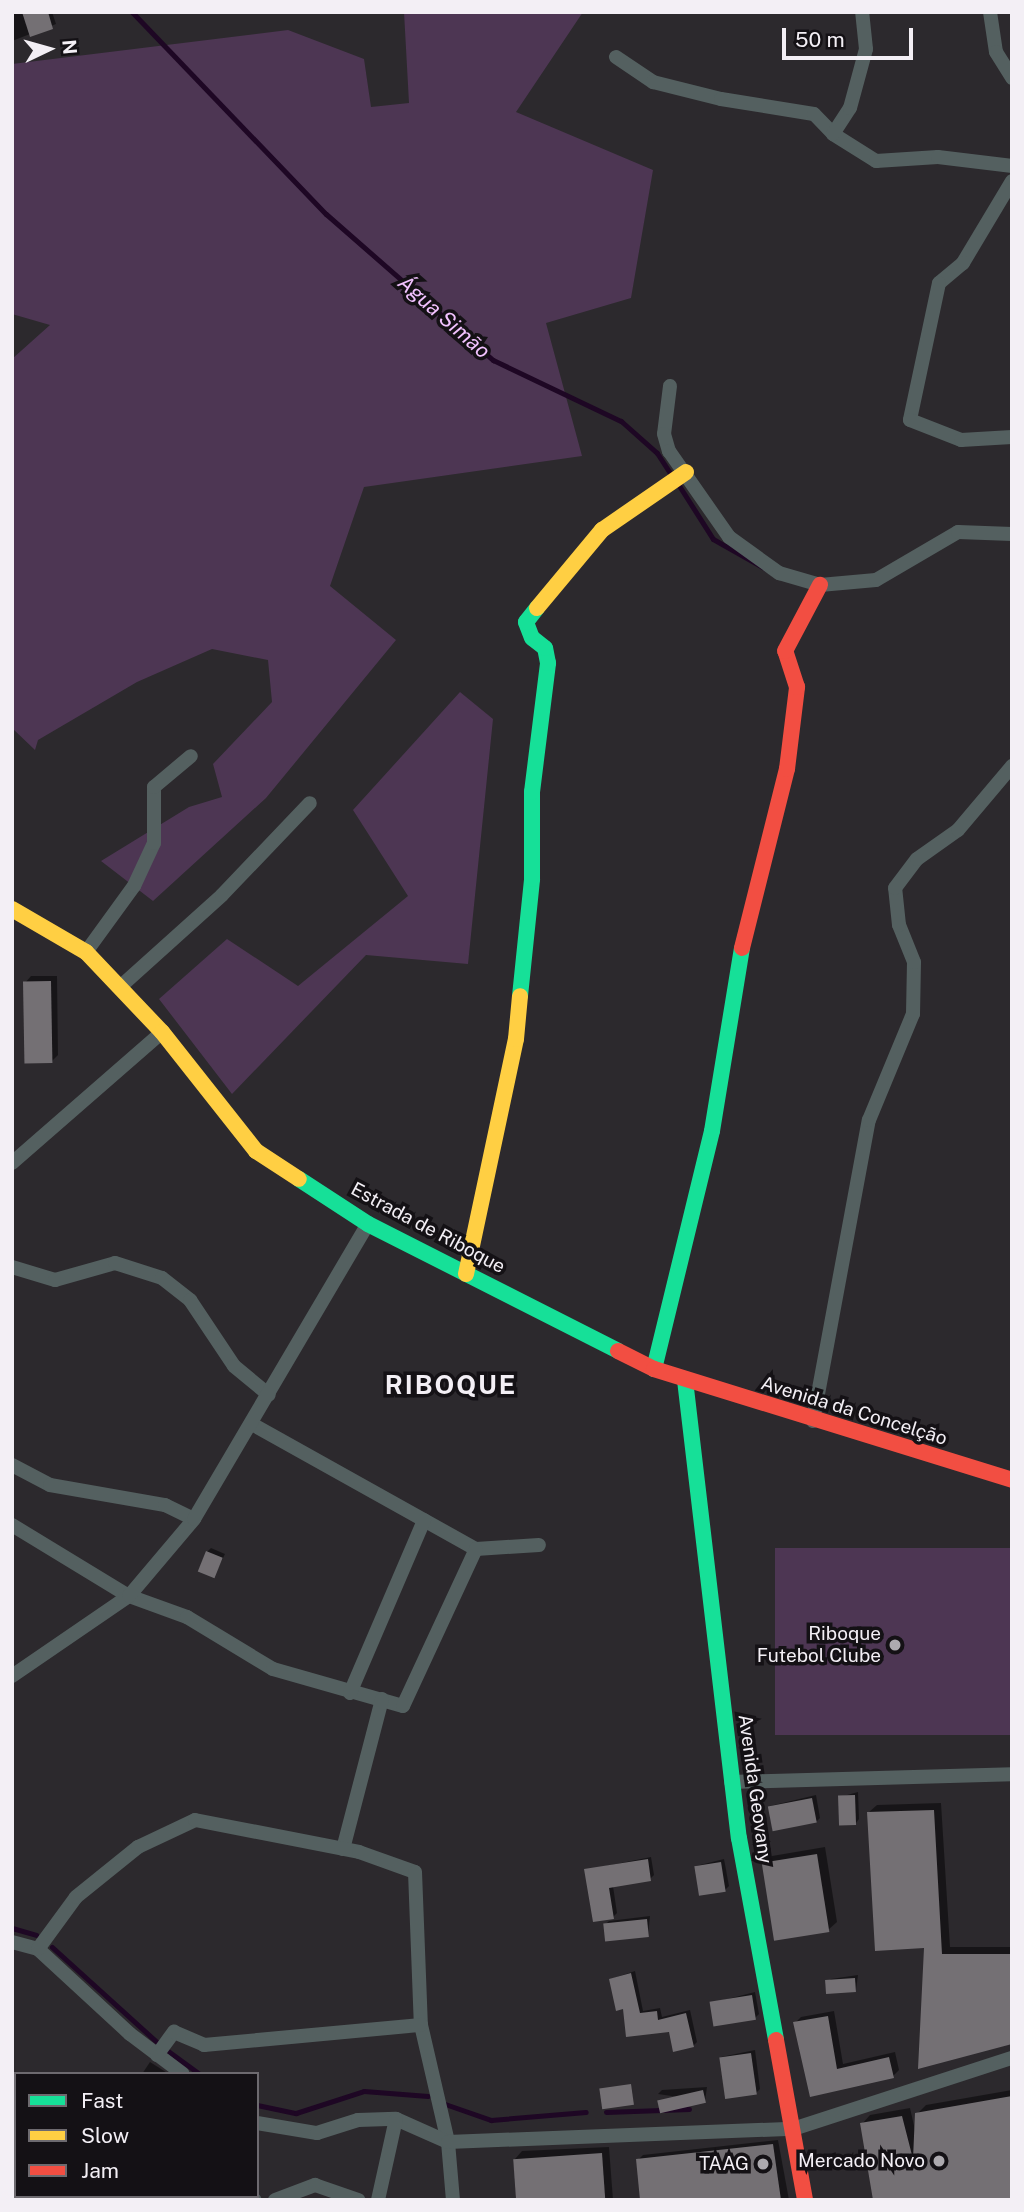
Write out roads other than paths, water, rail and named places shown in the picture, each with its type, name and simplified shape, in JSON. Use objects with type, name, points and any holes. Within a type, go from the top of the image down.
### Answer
[{"type":"street","points":[[833,134],[850,108],[866,49],[862,12]]},
{"type":"street","points":[[990,12],[996,52],[1012,78]]},
{"type":"street","points":[[616,57],[653,82],[721,99],[814,114],[833,134],[876,161],[938,157],[1012,166]]},
{"type":"street","points":[[1012,181],[963,263],[939,283],[910,420],[961,440],[1012,437]]},
{"type":"street","points":[[670,386],[664,434],[669,452],[686,472],[729,537],[779,573],[820,585],[876,580],[958,531],[1012,534]]},
{"type":"street","points":[[466,1274],[516,1039],[532,879],[532,792],[548,663],[545,648],[532,638],[526,622],[602,530],[686,472]]},
{"type":"street","points":[[654,1369],[712,1131],[727,1020],[751,906],[787,769],[797,687],[785,651],[820,585]]},
{"type":"street","points":[[86,952],[134,886],[154,843],[154,787],[191,755]]},
{"type":"street","points":[[813,1421],[869,1119],[913,1014],[914,962],[899,925],[895,888],[918,859],[958,830],[1012,765]]},
{"type":"street","points":[[120,987],[222,895],[310,803]]},
{"type":"street","name":"Estrada de Riboque","points":[[12,909],[43,923],[86,952],[162,1032],[256,1151],[368,1224],[654,1369],[685,1380]]},
{"type":"street","points":[[12,1163],[162,1032]]},
{"type":"street","points":[[12,1676],[129,1597],[194,1519],[368,1224]]},
{"type":"street","points":[[12,1268],[55,1280],[114,1264],[162,1278],[190,1300],[234,1366],[269,1395]]},
{"type":"street","name":"Avenida da Concelção","points":[[685,1380],[1012,1480]]},
{"type":"street","name":"Avenida Geovany","points":[[685,1380],[731,1782],[805,2200]]},
{"type":"street","points":[[252,1424],[476,1549],[539,1545]]},
{"type":"street","points":[[12,1465],[50,1485],[165,1505],[194,1519]]},
{"type":"street","points":[[350,1693],[424,1520]]},
{"type":"street","points":[[12,1525],[129,1597],[187,1616],[273,1669],[403,1706],[476,1549]]},
{"type":"street","points":[[343,1849],[382,1699]]},
{"type":"street","points":[[731,1782],[1012,1774]]},
{"type":"street","points":[[38,1949],[76,1897],[138,1847],[195,1820],[343,1849],[415,1872],[421,2025],[449,2142],[453,2200]]},
{"type":"street","points":[[12,1942],[38,1949],[157,2055],[180,2072]]},
{"type":"street","points":[[157,2055],[174,2032],[204,2045],[421,2025]]},
{"type":"street","points":[[259,2123],[317,2133],[358,2120],[396,2119],[449,2142],[793,2129],[1012,2058]]},
{"type":"street","points":[[378,2200],[396,2119]]},
{"type":"street","points":[[275,2200],[315,2185],[358,2200]]},
{"type":"waterway","name":"Água Simão","points":[[132,12],[326,214],[493,360],[621,421],[657,453],[672,476]]},
{"type":"waterway","name":"Água Simão","points":[[678,484],[713,539],[771,572]]},
{"type":"waterway","points":[[12,1928],[36,1935]]},
{"type":"waterway","points":[[52,1947],[160,2045]]},
{"type":"waterway","points":[[168,2051],[197,2072]]},
{"type":"waterway","points":[[259,2105],[296,2113],[364,2091],[428,2096]]},
{"type":"waterway","points":[[445,2104],[491,2120],[586,2112]]},
{"type":"waterway","points":[[606,2112],[689,2109]]},
{"type":"place","name":"Riboque Futebol Clube","points":[[895,1645]]},
{"type":"place","name":"Mercado Novo","points":[[939,2161]]},
{"type":"place","name":"TAAG","points":[[763,2164]]},
{"type":"district","name":"RIBOQUE","points":[[451,1385]]}]
